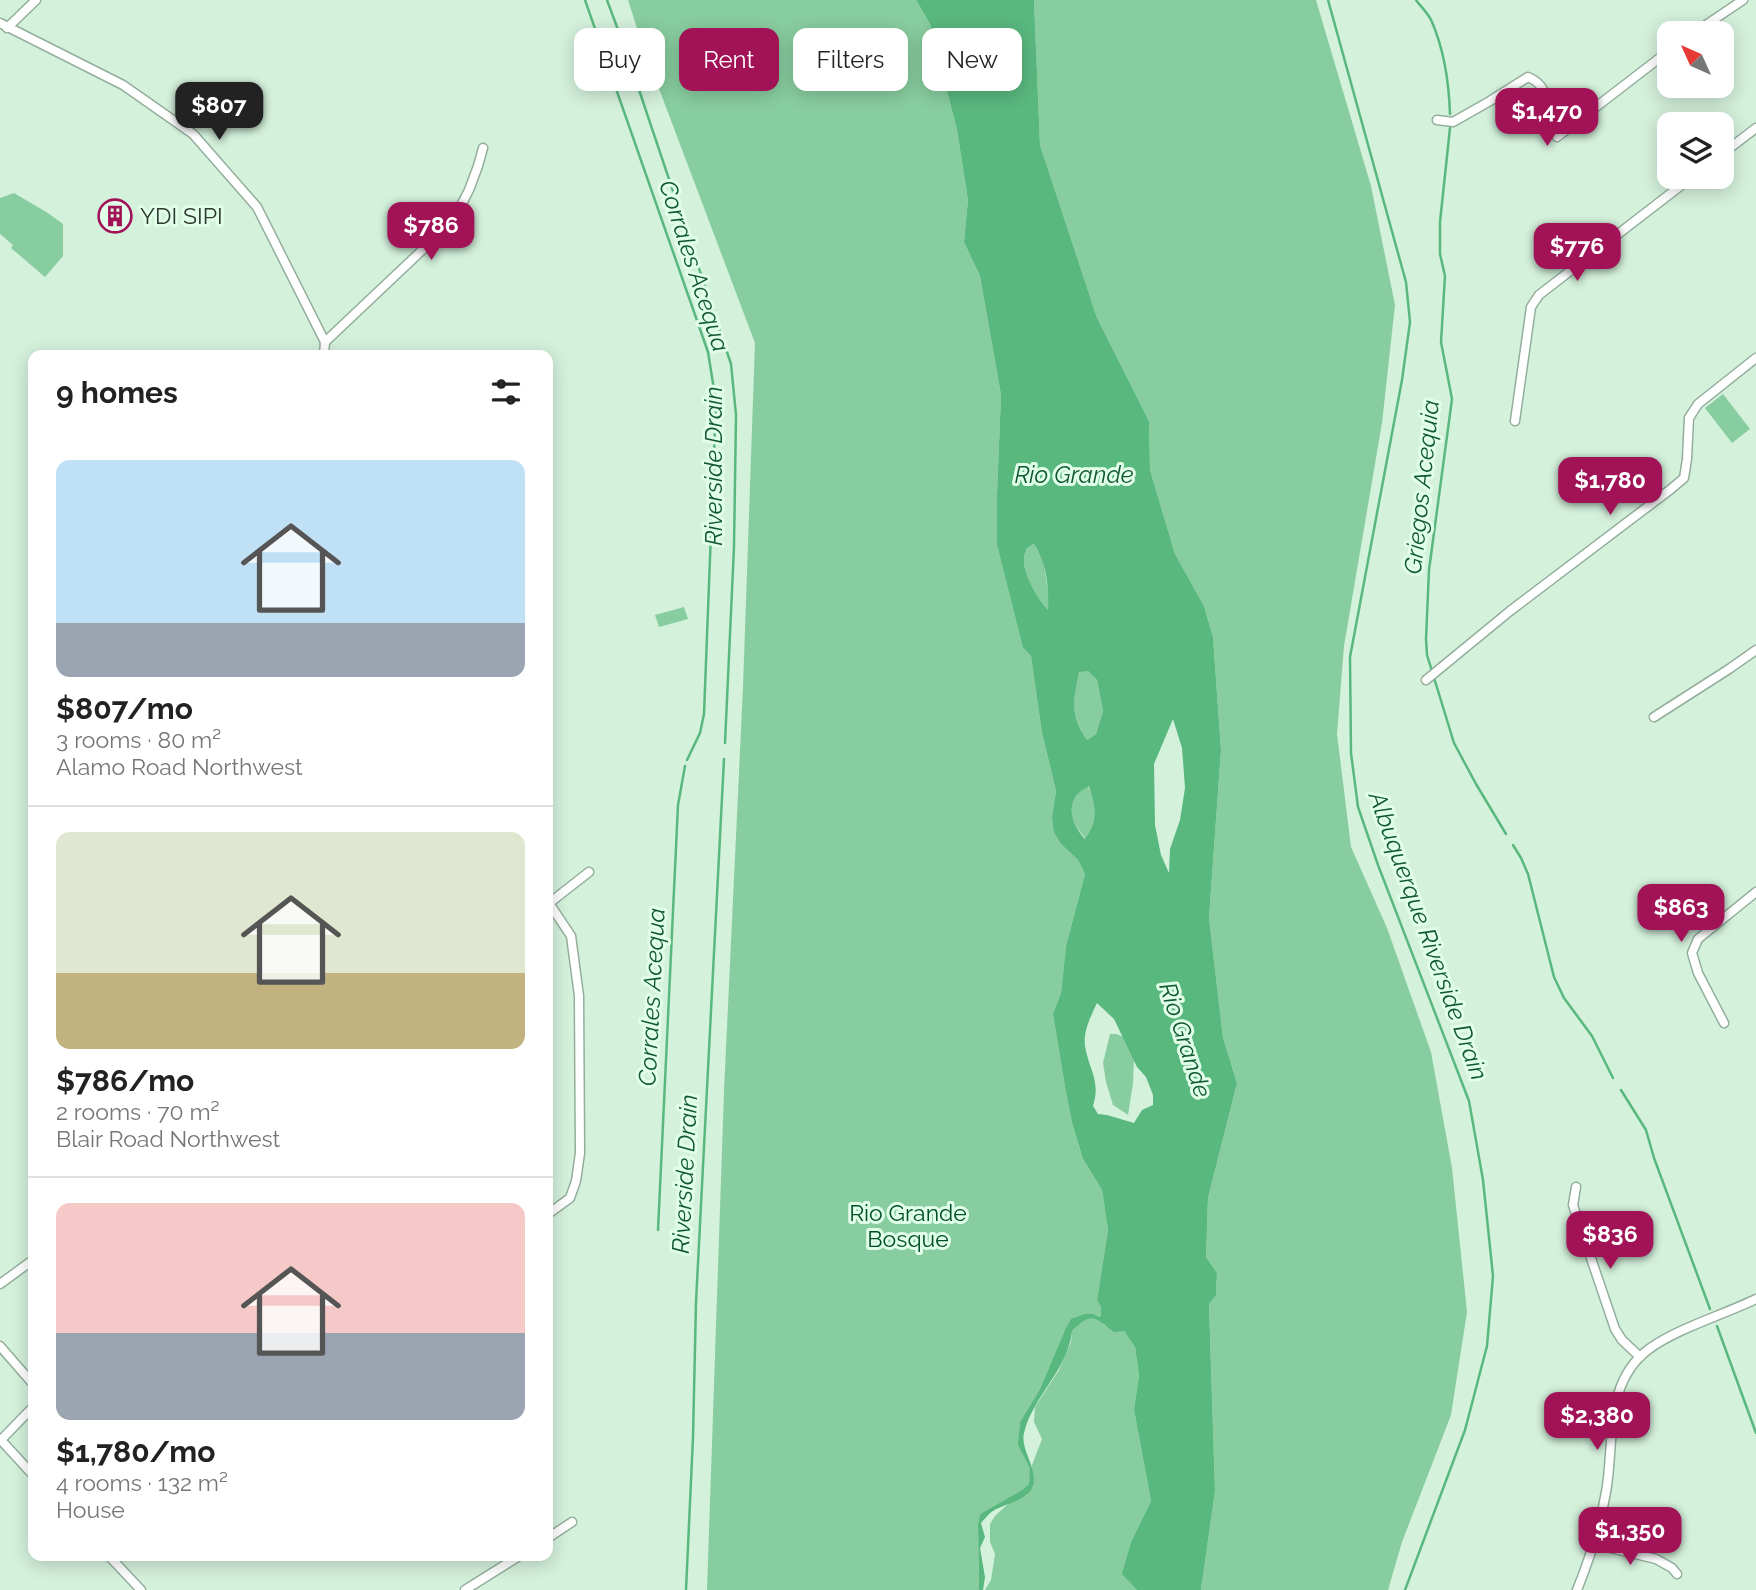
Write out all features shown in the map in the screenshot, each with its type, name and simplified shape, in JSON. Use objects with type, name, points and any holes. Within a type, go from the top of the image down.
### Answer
[{"type":"street","points":[[36,0],[4,25],[123,85],[193,134],[257,207],[325,342],[324,350]]},
{"type":"street","points":[[1712,21],[1743,0]]},
{"type":"street","points":[[1437,120],[1453,122],[1528,77],[1536,80],[1542,87],[1548,117],[1557,137],[1657,60]]},
{"type":"street","points":[[1734,145],[1756,128]]},
{"type":"street","points":[[325,342],[453,221],[469,190],[483,148]]},
{"type":"street","points":[[1515,421],[1531,307],[1539,295],[1676,189]]},
{"type":"street","points":[[1427,679],[1510,611],[1684,478],[1689,418],[1698,404],[1756,358]]},
{"type":"street","points":[[1654,717],[1756,650]]},
{"type":"street","points":[[553,900],[589,872]]},
{"type":"street","points":[[1724,1023],[1698,973],[1692,953],[1698,939],[1756,891]]},
{"type":"street","points":[[553,909],[572,936],[579,996],[580,1153],[576,1181],[570,1198],[553,1210]]},
{"type":"street","points":[[1576,1187],[1574,1212],[1612,1320],[1622,1339],[1640,1357]]},
{"type":"street","points":[[0,1284],[28,1264]]},
{"type":"street","points":[[1577,1590],[1594,1544],[1606,1493],[1614,1411],[1623,1380],[1640,1357],[1668,1337],[1756,1299]]},
{"type":"street","points":[[0,1346],[28,1378]]},
{"type":"street","points":[[28,1412],[0,1440],[28,1470]]},
{"type":"street","points":[[553,1535],[572,1522]]},
{"type":"street","points":[[1594,1544],[1656,1559],[1672,1567],[1677,1574]]},
{"type":"street","points":[[114,1561],[141,1590]]},
{"type":"street","points":[[466,1590],[512,1561]]},
{"type":"green space","name":"Rio Grande Bosque","points":[[628,0],[916,0],[931,28],[922,28],[922,91],[947,91],[957,130],[968,200],[964,242],[980,276],[1001,395],[997,494],[1031,655],[1042,733],[1056,791],[1052,817],[1061,844],[1078,860],[1085,874],[1066,946],[1061,993],[1053,1014],[1072,1123],[1083,1159],[1102,1190],[1108,1230],[1097,1300],[1101,1315],[1099,1317],[1085,1314],[1064,1332],[1040,1389],[1020,1422],[1019,1445],[1031,1468],[1029,1484],[980,1514],[979,1590],[707,1590],[724,1091],[743,687],[755,343],[660,91],[665,91],[665,28],[637,28]]},
{"type":"green space","points":[[1034,0],[1316,0],[1371,186],[1395,305],[1382,423],[1344,646],[1337,734],[1351,847],[1387,928],[1431,1052],[1452,1168],[1467,1312],[1451,1415],[1402,1542],[1388,1590],[1201,1590],[1215,1491],[1209,1303],[1216,1295],[1217,1273],[1206,1257],[1208,1198],[1237,1083],[1223,1038],[1209,918],[1221,750],[1213,637],[1204,606],[1175,554],[1150,470],[1149,421],[1097,318],[1040,145]]},
{"type":"green space","points":[[14,193],[63,224],[63,256],[45,277],[11,248],[13,245],[0,234],[0,198]]},
{"type":"green space","points":[[1723,394],[1750,429],[1732,443],[1705,408]]},
{"type":"green space","points":[[1034,544],[1043,559],[1049,611],[1032,587],[1024,566],[1027,548]]},
{"type":"green space","points":[[684,607],[688,619],[659,627],[655,615]]},
{"type":"green space","points":[[1079,671],[1088,671],[1097,680],[1103,711],[1096,734],[1087,740],[1077,721],[1074,707]]},
{"type":"green space","points":[[1088,785],[1094,812],[1086,839],[1075,824],[1071,810],[1075,798]]},
{"type":"green space","points":[[1110,1034],[1124,1037],[1134,1060],[1128,1115],[1113,1105],[1106,1082],[1103,1063]]},
{"type":"green space","points":[[1091,1317],[1101,1320],[1104,1325],[1124,1331],[1135,1347],[1139,1375],[1134,1410],[1151,1501],[1131,1542],[1123,1574],[1137,1590],[985,1590],[991,1580],[995,1554],[990,1542],[990,1524],[1009,1503],[1026,1496],[1033,1487],[1032,1465],[1042,1439],[1034,1422],[1035,1407],[1059,1370],[1071,1342],[1072,1331],[1082,1320]]},
{"type":"water","name":"Rio Grande","points":[[916,0],[1034,0],[1040,145],[1097,318],[1149,421],[1150,470],[1175,554],[1204,606],[1213,637],[1221,750],[1209,918],[1223,1038],[1237,1083],[1208,1198],[1206,1257],[1217,1273],[1216,1295],[1209,1304],[1215,1491],[1201,1590],[1137,1590],[1122,1574],[1131,1542],[1151,1501],[1134,1410],[1139,1375],[1135,1347],[1124,1331],[1114,1332],[1093,1318],[1084,1321],[1072,1331],[1064,1358],[1028,1420],[1023,1439],[1033,1472],[1031,1491],[993,1511],[981,1523],[985,1537],[980,1548],[985,1577],[983,1590],[979,1590],[980,1514],[1029,1484],[1030,1468],[1018,1445],[1020,1422],[1040,1389],[1071,1319],[1085,1314],[1099,1317],[1101,1315],[1097,1300],[1108,1230],[1102,1190],[1083,1159],[1072,1123],[1053,1014],[1061,993],[1066,946],[1085,874],[1078,860],[1061,844],[1054,832],[1052,817],[1056,791],[1042,733],[1031,656],[1023,647],[997,544],[1001,395],[980,276],[964,242],[968,200],[957,130],[947,91],[1022,91],[1022,28],[931,28]],"holes":[[[1034,544],[1044,567],[1048,610],[1036,593],[1024,565],[1027,548]],[[1088,671],[1097,680],[1103,711],[1096,734],[1087,740],[1077,722],[1074,707],[1079,672]],[[1173,719],[1182,748],[1185,788],[1180,820],[1170,849],[1169,873],[1161,855],[1155,825],[1154,764]],[[1089,786],[1093,800],[1094,819],[1085,839],[1072,817],[1073,803],[1081,791]],[[1097,1003],[1114,1019],[1153,1095],[1153,1105],[1142,1110],[1134,1123],[1098,1114],[1093,1106],[1096,1089],[1085,1040],[1086,1029]]]},
{"type":"waterway","name":"Corrales Acequa","points":[[585,0],[708,352],[716,402],[704,714],[700,733],[687,760]]},
{"type":"waterway","name":"Riverside Drain","points":[[607,0],[731,364],[736,415],[734,547],[725,743]]},
{"type":"waterway","name":"Albuquerque Riverside Drain","points":[[1328,0],[1406,282],[1410,322],[1402,380],[1350,657],[1351,753],[1358,807],[1469,1101],[1483,1180],[1493,1276],[1487,1346],[1465,1430],[1405,1590]]},
{"type":"waterway","name":"Griegos Acequia","points":[[1416,0],[1431,19],[1440,44],[1450,114]]},
{"type":"waterway","name":"Griegos Acequia","points":[[1450,128],[1440,222],[1440,254],[1445,276],[1441,342],[1452,399],[1429,570],[1427,655],[1454,743],[1506,834]]},
{"type":"waterway","name":"Riverside Drain","points":[[686,1590],[696,1302],[724,759]]},
{"type":"waterway","name":"Corrales Acequa","points":[[658,1230],[678,805],[685,766]]},
{"type":"waterway","name":"Griegos Acequia","points":[[1513,845],[1528,874],[1554,977],[1564,998],[1592,1036],[1613,1078]]},
{"type":"waterway","name":"Griegos Acequia","points":[[1621,1090],[1646,1130],[1710,1309]]},
{"type":"waterway","name":"Griegos Acequia","points":[[1717,1326],[1756,1433]]},
{"type":"place","name":"YDI SIPI","points":[[115,216]]}]
